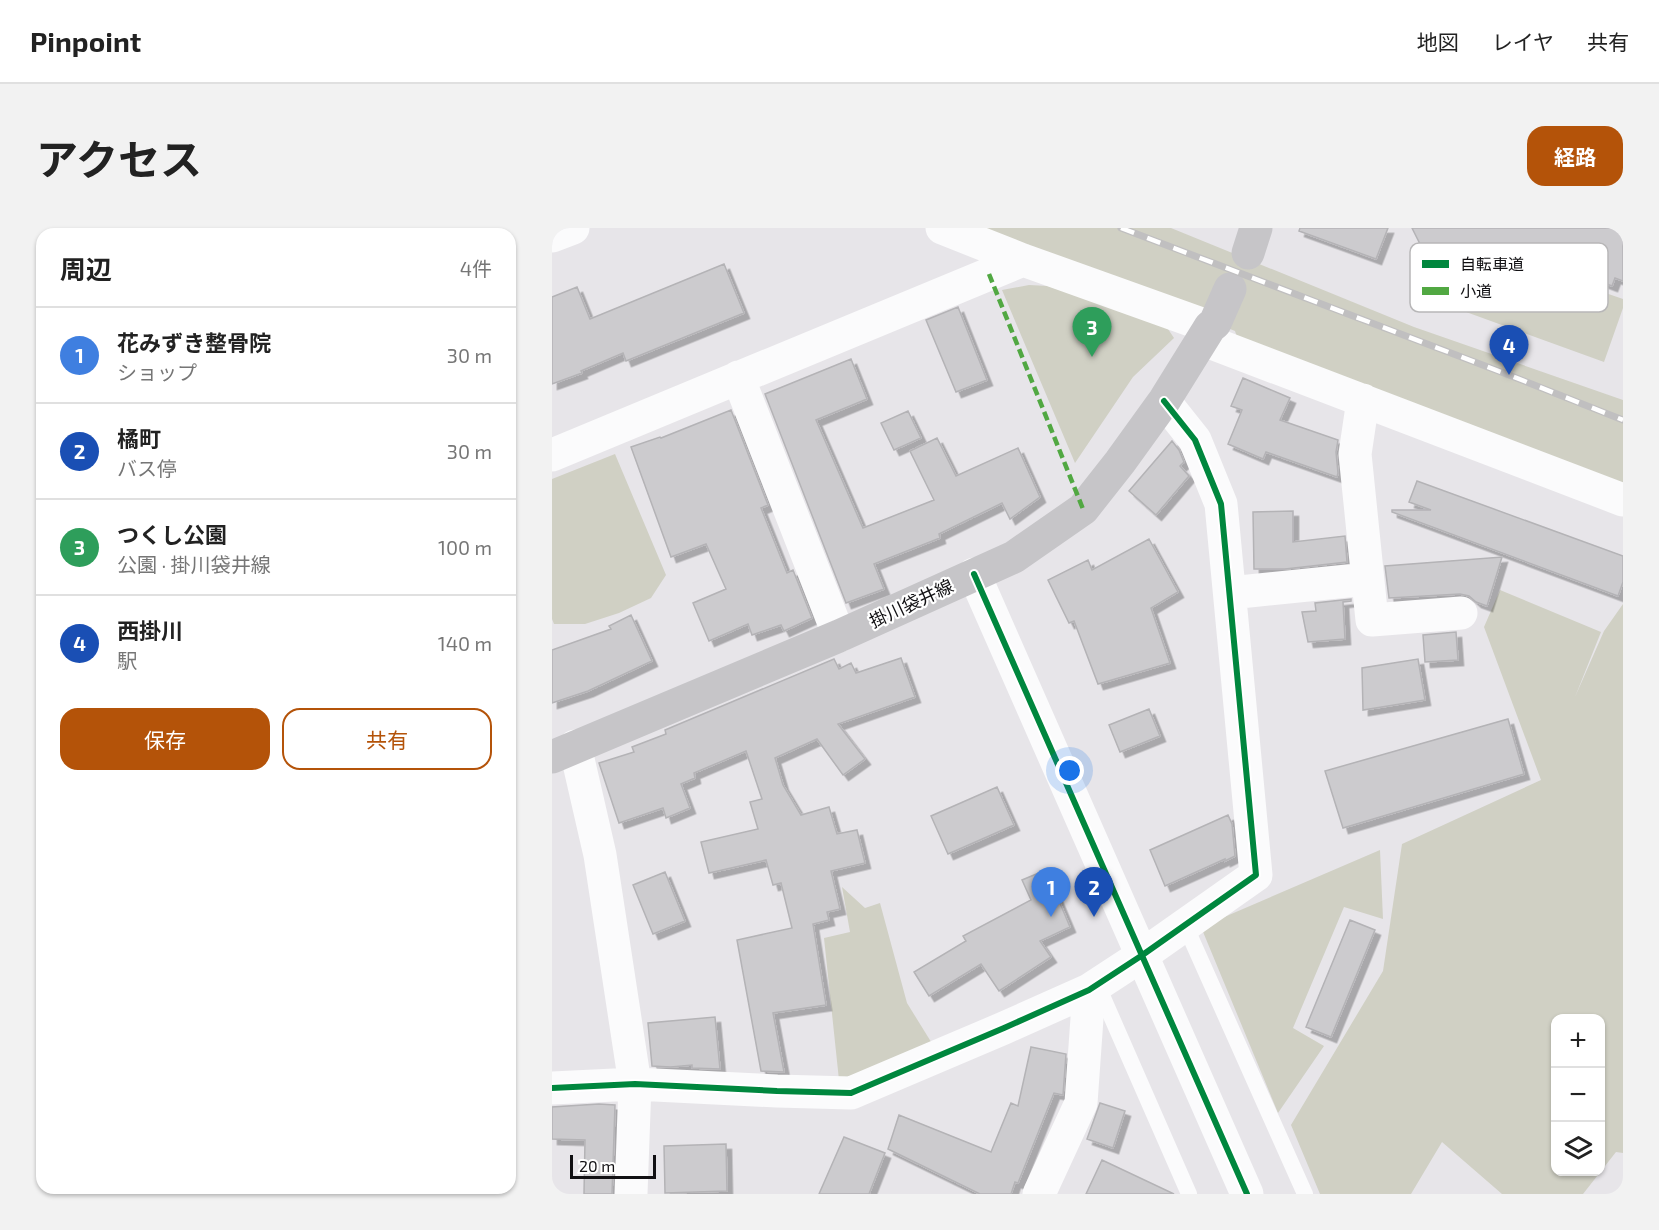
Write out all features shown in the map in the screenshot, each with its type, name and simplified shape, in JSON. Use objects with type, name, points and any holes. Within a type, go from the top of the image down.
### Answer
[{"type":"main road","name":"掛川袋井線","points":[[564,752],[839,636],[1014,557],[1083,509],[1164,401],[1215,323],[1230,289]]},
{"type":"street","points":[[552,236],[573,228]]},
{"type":"street","points":[[942,228],[1207,334],[1363,400],[1623,500]]},
{"type":"street","points":[[552,455],[1023,260]]},
{"type":"street","points":[[738,377],[839,636]]},
{"type":"street","points":[[1363,400],[1355,454],[1372,620],[1461,613]]},
{"type":"street","points":[[552,1088],[635,1084],[851,1093],[1004,1028],[1093,987],[1256,875],[1221,504],[1195,440],[1164,401]]},
{"type":"street","points":[[974,574],[1247,1194]]},
{"type":"street","points":[[1230,593],[1367,579]]},
{"type":"street","points":[[564,752],[600,855],[635,1084],[631,1194]]},
{"type":"street","points":[[1039,1194],[1081,1103],[1093,987]]},
{"type":"lane","points":[[1185,925],[1305,1194]]},
{"type":"lane","points":[[1093,987],[1189,1194]]},
{"type":"shaded area","points":[[982,228],[1171,228],[1414,327],[1623,400],[1623,494],[1239,343],[1235,331]]},
{"type":"shaded area","points":[[1029,285],[1048,286],[1166,326],[1174,338],[1133,377],[1075,463],[1002,290]]},
{"type":"shaded area","points":[[1608,294],[1623,299],[1623,308],[1604,362],[1466,312],[1608,312]]},
{"type":"shaded area","points":[[615,454],[666,575],[651,598],[619,613],[585,624],[554,624],[552,619],[552,479]]},
{"type":"shaded area","points":[[1500,590],[1601,632],[1575,697],[1604,631],[1623,604],[1623,1153],[1616,1152],[1605,1166],[1605,1014],[1551,1014],[1551,1176],[1597,1176],[1583,1194],[1502,1194],[1442,1142],[1411,1194],[1320,1194],[1291,1125],[1383,971],[1402,844],[1541,780],[1484,627]]},
{"type":"shaded area","points":[[1380,850],[1383,919],[1344,907],[1293,1028],[1324,1046],[1278,1113],[1201,927]]},
{"type":"shaded area","points":[[842,887],[865,908],[880,903],[907,1003],[933,1045],[839,1080],[824,938],[850,932]]},
{"type":"building","points":[[1300,228],[1388,228],[1376,259],[1299,231]]},
{"type":"building","points":[[1412,228],[1623,228],[1623,281],[1615,278],[1612,286],[1608,284],[1608,243],[1420,243]]},
{"type":"building","points":[[724,264],[744,313],[626,361],[623,353],[581,371],[582,373],[552,384],[552,297],[577,287],[590,319]]},
{"type":"building","points":[[958,307],[987,380],[956,392],[926,320]]},
{"type":"building","points":[[851,359],[867,399],[816,420],[863,528],[934,500],[910,451],[937,438],[956,476],[1018,448],[1040,497],[1010,519],[1002,503],[939,534],[940,538],[874,564],[884,589],[846,603],[765,394]]},
{"type":"building","points":[[1243,378],[1290,398],[1280,420],[1338,440],[1337,477],[1266,452],[1263,459],[1228,444],[1242,410],[1231,406]]},
{"type":"building","points":[[731,410],[768,505],[761,508],[787,573],[793,570],[812,618],[784,631],[781,625],[752,635],[748,624],[709,641],[693,603],[726,589],[706,544],[671,557],[631,447],[661,438]]},
{"type":"building","points":[[908,411],[921,438],[894,450],[881,423]]},
{"type":"building","points":[[1172,441],[1184,462],[1180,466],[1189,476],[1156,515],[1129,491]]},
{"type":"building","points":[[1417,481],[1623,556],[1623,582],[1618,596],[1392,512],[1392,510],[1431,510],[1409,502]]},
{"type":"building","points":[[1293,511],[1293,542],[1345,536],[1347,562],[1285,569],[1254,569],[1253,512]]},
{"type":"building","points":[[1149,539],[1178,592],[1151,608],[1170,663],[1098,684],[1074,621],[1069,623],[1048,580],[1088,560],[1092,570]]},
{"type":"building","points":[[1502,557],[1487,606],[1476,602],[1469,596],[1460,594],[1389,598],[1385,566]]},
{"type":"building","points":[[1351,599],[1351,601],[1343,602],[1345,639],[1308,642],[1302,612],[1316,611],[1315,603]]},
{"type":"building","points":[[631,615],[652,661],[588,691],[552,703],[552,650],[611,629],[609,626]]},
{"type":"building","points":[[1456,632],[1458,660],[1425,662],[1423,635]]},
{"type":"building","points":[[901,658],[915,697],[838,724],[865,759],[843,775],[817,739],[775,758],[783,785],[801,815],[829,807],[837,834],[857,830],[865,863],[831,871],[840,909],[827,912],[829,920],[813,924],[826,1005],[773,1013],[784,1072],[761,1071],[737,940],[792,928],[781,883],[773,885],[766,860],[709,873],[701,842],[758,829],[750,802],[762,799],[746,751],[694,773],[695,778],[681,784],[690,808],[666,818],[663,808],[619,823],[599,763],[634,752],[632,747],[666,734],[665,730],[834,659],[839,669],[851,663],[856,673]]},
{"type":"building","points":[[1418,659],[1425,700],[1363,710],[1362,668]]},
{"type":"building","points":[[1149,709],[1160,736],[1120,752],[1109,725]]},
{"type":"building","points":[[1508,719],[1524,774],[1343,828],[1325,771]]},
{"type":"building","points":[[997,787],[1014,825],[948,854],[931,816]]},
{"type":"building","points":[[1228,815],[1232,824],[1235,856],[1165,886],[1150,850]]},
{"type":"building","points":[[1046,870],[1070,927],[1040,941],[1051,957],[999,991],[981,964],[929,996],[914,972],[966,941],[963,936],[1031,900],[1022,880]]},
{"type":"building","points":[[665,872],[685,921],[653,934],[633,885]]},
{"type":"building","points":[[1350,920],[1375,930],[1331,1037],[1306,1027]]},
{"type":"building","points":[[715,1017],[720,1069],[692,1068],[692,1065],[652,1066],[648,1023]]},
{"type":"building","points":[[1031,1047],[1066,1054],[1063,1095],[1054,1093],[1018,1183],[1015,1182],[1011,1194],[980,1194],[888,1149],[899,1115],[991,1152],[1011,1103],[1018,1106]]},
{"type":"building","points":[[1100,1103],[1125,1111],[1113,1148],[1087,1139]]},
{"type":"building","points":[[615,1105],[612,1194],[584,1194],[585,1140],[552,1139],[552,1107]]},
{"type":"building","points":[[844,1137],[885,1153],[869,1194],[819,1194]]},
{"type":"building","points":[[726,1144],[727,1191],[665,1193],[664,1146]]},
{"type":"building","points":[[1102,1160],[1174,1194],[1086,1194]]},
{"type":"railway","points":[[1121,228],[1623,420]]},
{"type":"marked path","points":[[989,274],[1083,509]]},
{"type":"cycle path","points":[[552,1088],[635,1084],[851,1093],[1089,990],[1256,875],[1221,504],[1195,440],[1164,401]]},
{"type":"cycle path","points":[[974,574],[1247,1194]]},
{"type":"place","name":"つくし公園","points":[[1092,357]]},
{"type":"place","name":"西掛川","points":[[1509,375]]},
{"type":"place","name":"花みずき整骨院","points":[[1051,917]]},
{"type":"place","name":"橘町","points":[[1094,917]]}]
